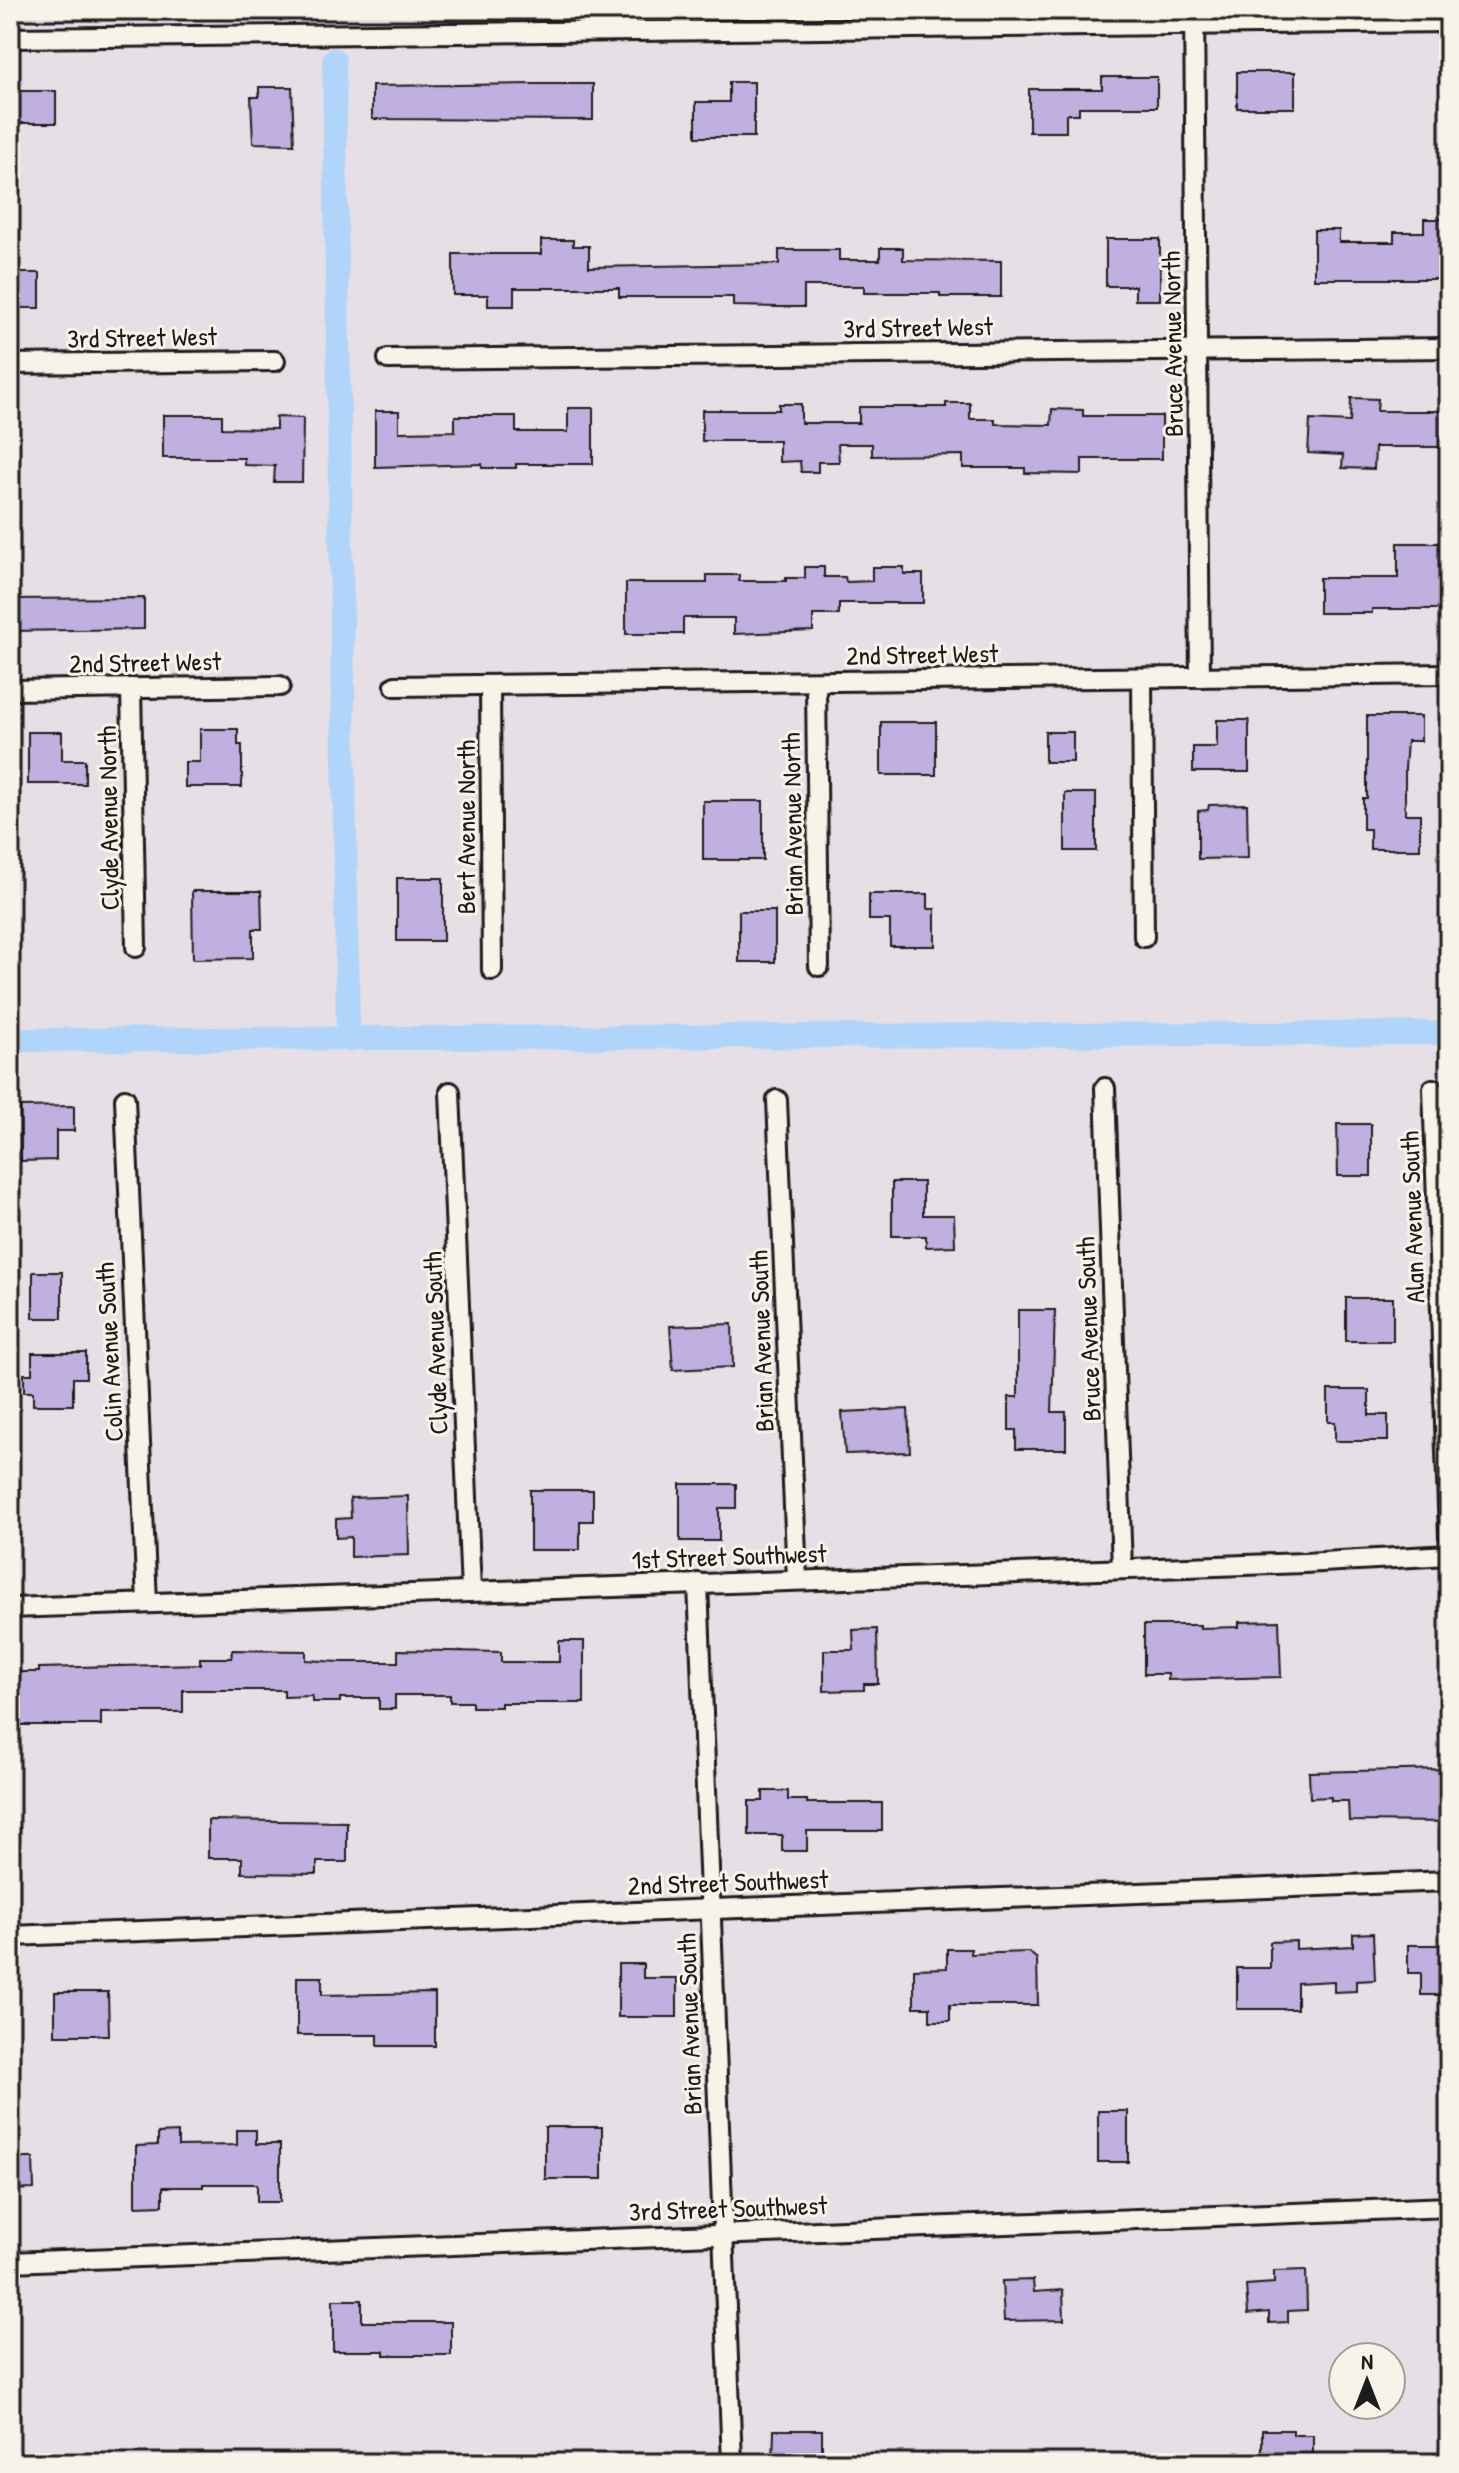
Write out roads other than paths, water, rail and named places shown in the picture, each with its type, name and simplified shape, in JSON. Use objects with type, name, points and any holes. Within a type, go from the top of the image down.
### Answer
[{"type":"street","points":[[10,38],[1194,17],[1449,22]]},
{"type":"street","name":"Bruce Avenue North","points":[[1194,17],[1200,677]]},
{"type":"street","name":"3rd Street West","points":[[388,359],[1449,348]]},
{"type":"street","name":"3rd Street West","points":[[10,364],[275,361]]},
{"type":"street","name":"2nd Street West","points":[[395,686],[1449,674]]},
{"type":"street","points":[[1142,678],[1144,937]]},
{"type":"street","name":"Brian Avenue North","points":[[816,682],[819,966]]},
{"type":"street","name":"Bert Avenue North","points":[[490,685],[492,970]]},
{"type":"street","name":"2nd Street West","points":[[10,690],[280,686]]},
{"type":"street","name":"Clyde Avenue North","points":[[131,688],[136,947]]},
{"type":"street","name":"Bruce Avenue South","points":[[1105,1088],[1122,1569]]},
{"type":"street","name":"Alan Avenue South","points":[[1433,1089],[1449,1535]]},
{"type":"street","name":"Clyde Avenue South","points":[[450,1092],[471,1592]]},
{"type":"street","name":"Colin Avenue South","points":[[125,1099],[147,1603]]},
{"type":"street","name":"Brian Avenue South","points":[[777,1100],[797,1579]]},
{"type":"street","name":"1st Street Southwest","points":[[10,1608],[1449,1555]]},
{"type":"street","name":"Brian Avenue South","points":[[698,1583],[732,2463]]},
{"type":"street","name":"2nd Street Southwest","points":[[10,1936],[1449,1881]]},
{"type":"street","name":"3rd Street Southwest","points":[[10,2262],[1449,2207]]},
{"type":"waterway","points":[[334,60],[348,1040]]},
{"type":"waterway","points":[[10,1040],[1449,1033]]}]
